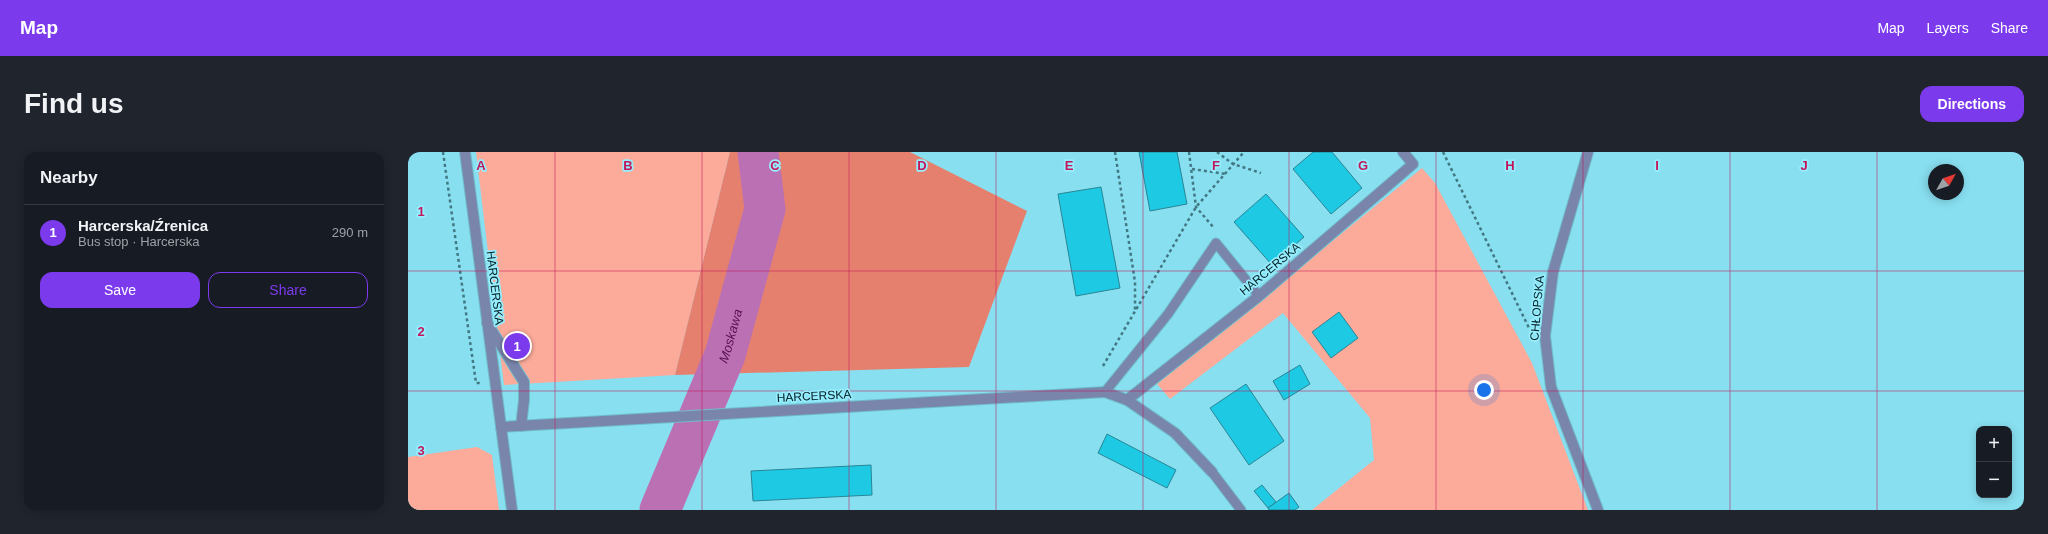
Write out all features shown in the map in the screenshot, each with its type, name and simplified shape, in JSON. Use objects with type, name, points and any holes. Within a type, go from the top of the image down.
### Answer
[{"type":"street","name":"HARCERSKA","points":[[465,152],[486,322],[512,510]]},
{"type":"street","name":"HARCERSKA","points":[[1127,400],[1259,296],[1413,164],[1402,152]]},
{"type":"street","name":"CHŁOPSKA","points":[[1588,152],[1553,272],[1545,336],[1551,387],[1598,510]]},
{"type":"street","points":[[486,322],[524,382],[524,400],[521,426]]},
{"type":"street","name":"HARCERSKA","points":[[501,427],[1105,392],[1127,400],[1175,434],[1212,472]]},
{"type":"lane","points":[[1105,392],[1168,314],[1216,243],[1259,296]]},
{"type":"lane","points":[[1212,472],[1241,510]]},
{"type":"path","points":[[443,152],[476,383],[494,381]]},
{"type":"path","points":[[1115,152],[1135,282],[1135,310]]},
{"type":"path","points":[[1189,152],[1196,207]]},
{"type":"path","points":[[1217,152],[1233,164],[1261,172]]},
{"type":"path","points":[[1101,370],[1196,207],[1244,152]]},
{"type":"path","points":[[1444,152],[1530,331]]},
{"type":"path","points":[[1192,169],[1226,174]]},
{"type":"shaded area","points":[[476,152],[730,152],[675,375],[504,385]]},
{"type":"shaded area","points":[[730,152],[910,152],[1027,211],[969,367],[675,375]]},
{"type":"shaded area","points":[[1422,168],[1435,183],[1532,363],[1588,510],[1312,510],[1374,460],[1370,418],[1283,313],[1170,399],[1157,384]]},
{"type":"shaded area","points":[[477,447],[492,455],[499,510],[408,510],[408,457]]},
{"type":"building","points":[[1139,152],[1177,152],[1187,204],[1150,211]]},
{"type":"building","points":[[1313,152],[1332,152],[1362,188],[1331,214],[1293,169]]},
{"type":"building","points":[[1101,187],[1120,288],[1076,296],[1058,194]]},
{"type":"building","points":[[1266,194],[1304,237],[1272,265],[1234,222]]},
{"type":"building","points":[[1339,312],[1358,338],[1331,358],[1312,332]]},
{"type":"building","points":[[1300,365],[1310,384],[1284,400],[1273,381]]},
{"type":"building","points":[[1246,384],[1284,441],[1249,465],[1210,408]]},
{"type":"building","points":[[1107,434],[1176,470],[1167,488],[1098,453]]},
{"type":"building","points":[[871,465],[872,495],[753,501],[751,471]]},
{"type":"building","points":[[1262,485],[1276,502],[1268,508],[1254,491]]},
{"type":"building","points":[[1289,493],[1299,507],[1295,510],[1269,510],[1268,508]]},
{"type":"waterway","name":"Moskawa","points":[[660,510],[725,355],[765,209],[758,152]]},
{"type":"place","name":"Harcerska/Źrenica","points":[[517,346]]}]
